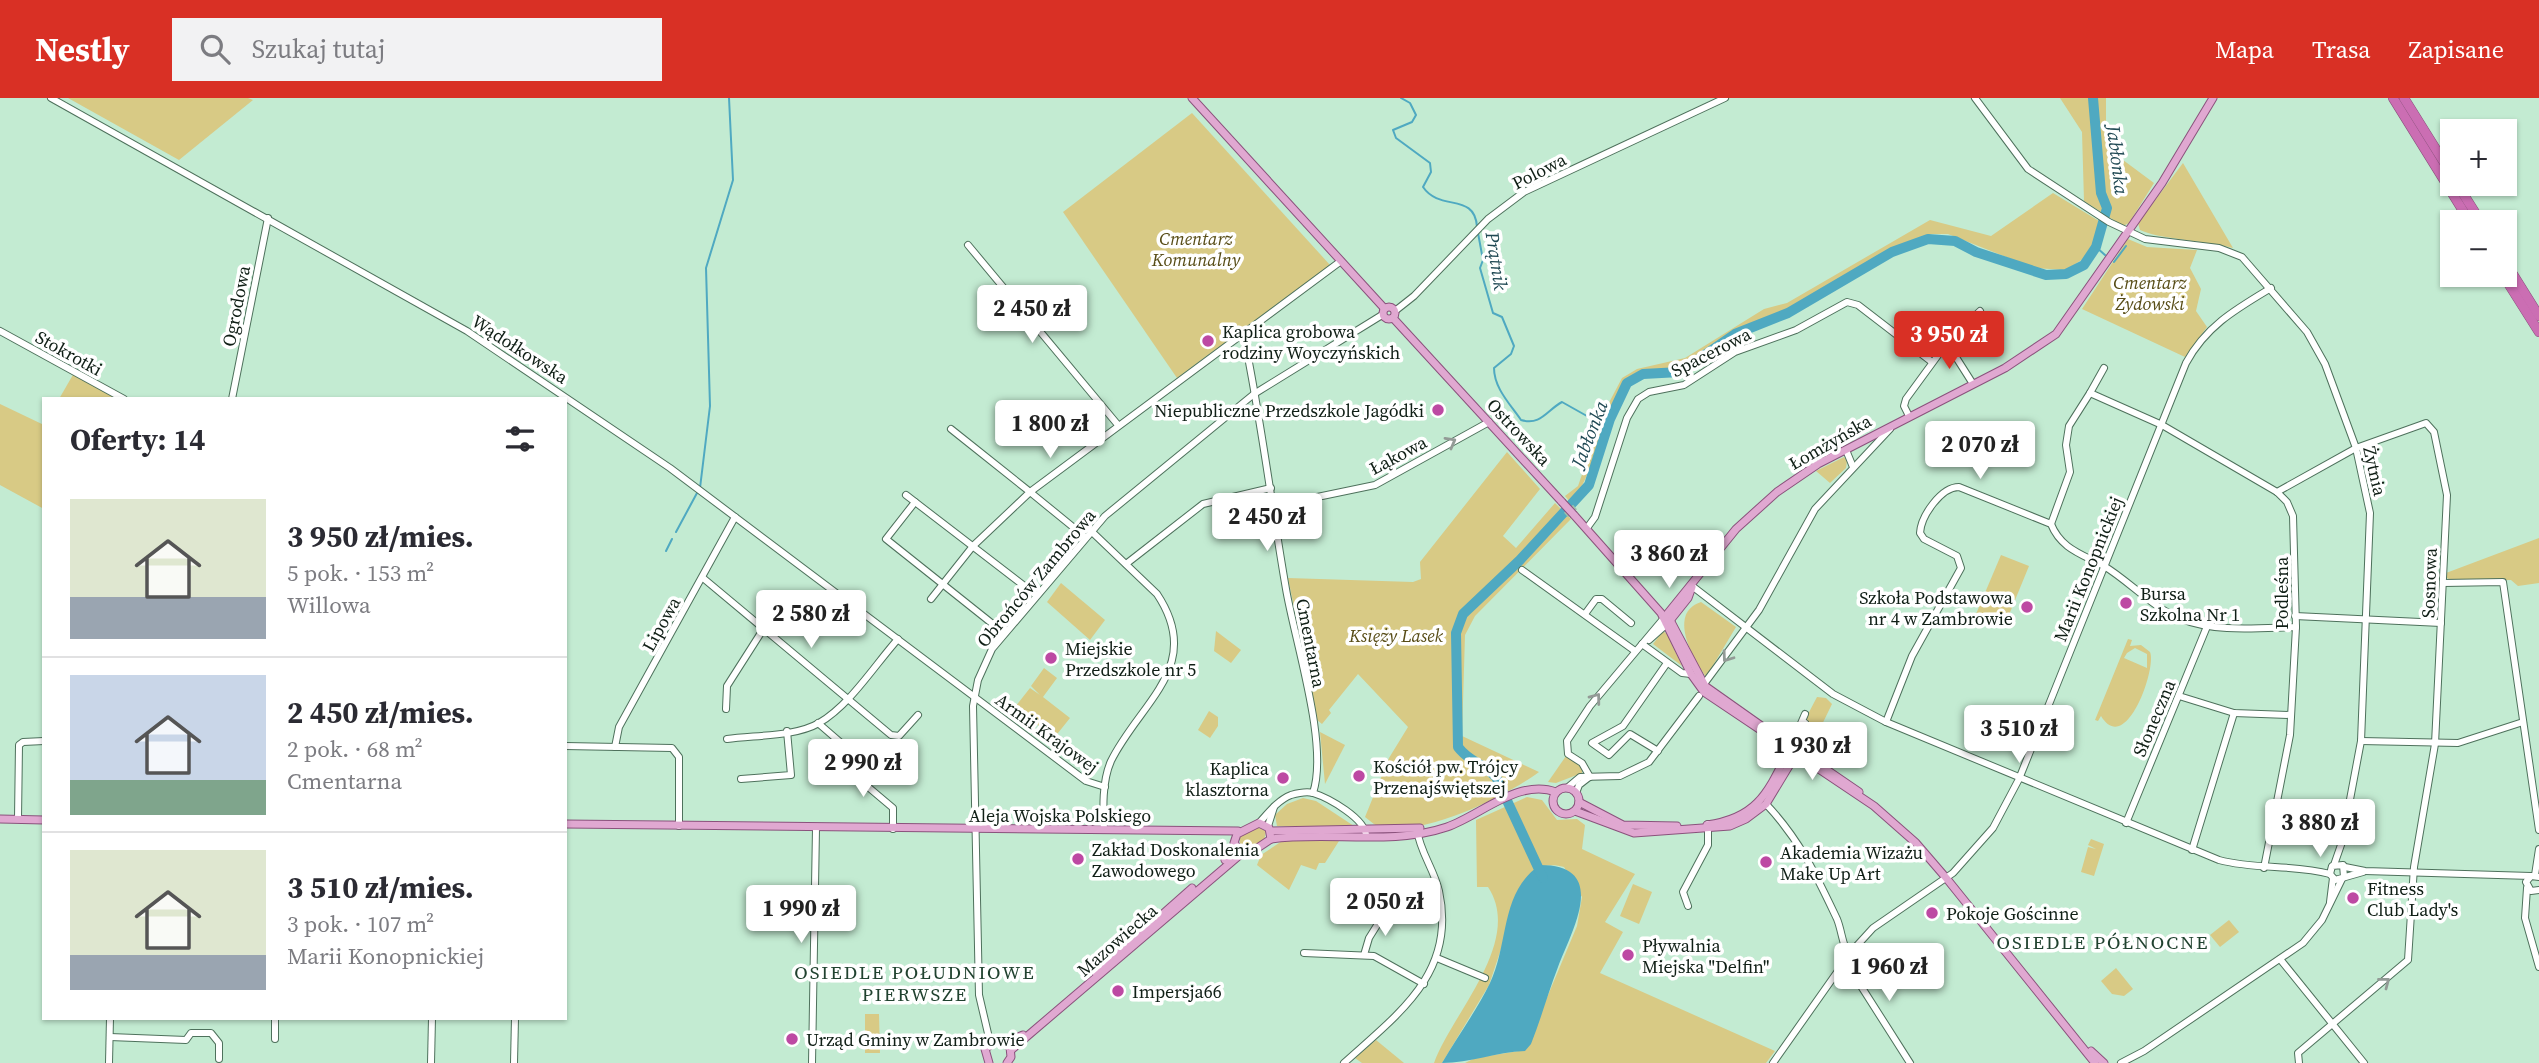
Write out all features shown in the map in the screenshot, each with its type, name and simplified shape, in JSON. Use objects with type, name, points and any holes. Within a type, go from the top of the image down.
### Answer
[{"type":"highway","points":[[2393,98],[2463,210]]},
{"type":"highway","points":[[2404,98],[2440,156]]},
{"type":"highway","points":[[2517,281],[2539,316]]},
{"type":"highway","points":[[2511,287],[2539,332]]},
{"type":"main road","points":[[1192,98],[1341,261],[1383,312],[1389,307],[1394,314]]},
{"type":"main road","name":"Łomżyńska","points":[[1667,619],[1695,589],[1736,529],[1758,508],[1818,464],[2043,346],[2056,334],[2128,232],[2201,122],[2213,98]]},
{"type":"main road","name":"Ostrowska","points":[[1394,314],[1667,619]]},
{"type":"main road","name":"Łomżyńska","points":[[1667,619],[1695,589]]},
{"type":"main road","points":[[1667,619],[1691,674],[1713,699],[1794,750]]},
{"type":"main road","points":[[1667,619],[1704,684],[1874,806],[1908,835],[2085,1046],[2104,1063]]},
{"type":"main road","points":[[1555,796],[1556,809],[1562,813],[1575,811],[1634,833],[1739,823],[1766,804],[1794,750]]},
{"type":"main road","points":[[1579,802],[1615,822],[1635,828],[1709,827],[1738,818],[1755,806],[1794,750]]},
{"type":"main road","points":[[1270,832],[1250,853],[1237,847],[1238,831],[1259,823],[1270,832],[1417,832],[1446,827],[1532,788],[1555,796]]},
{"type":"main road","points":[[1555,796],[1567,788],[1576,793],[1579,802],[1575,811]]},
{"type":"main road","points":[[0,819],[42,820]]},
{"type":"main road","name":"Aleja Wojska Polskiego","points":[[567,824],[1238,831]]},
{"type":"main road","name":"Aleja Wojska Polskiego","points":[[1176,831],[1215,834],[1237,847]]},
{"type":"main road","name":"Mazowiecka","points":[[998,1041],[1023,1035],[1237,847]]},
{"type":"main road","name":"Mazowiecka","points":[[1011,1058],[1237,847]]},
{"type":"main road","points":[[986,1062],[985,1051],[998,1041],[1011,1058]]},
{"type":"main road","points":[[2085,1046],[2095,1063]]},
{"type":"street","name":"Wądołkowska","points":[[51,98],[467,331],[566,397]]},
{"type":"street","name":"Polowa","points":[[1394,314],[1481,226],[1524,192],[1725,98]]},
{"type":"street","points":[[1975,98],[2028,169],[2093,213],[2128,232]]},
{"type":"street","name":"Ogrodowa","points":[[232,397],[268,218]]},
{"type":"street","name":"Żytnia","points":[[2128,232],[2146,239],[2231,251],[2252,264],[2316,347],[2356,449],[2370,513],[2361,741],[2342,842],[2333,865],[2330,904]]},
{"type":"street","points":[[968,246],[1118,425]]},
{"type":"street","points":[[931,599],[974,546],[1030,492],[1341,261]]},
{"type":"street","name":"Marii Konopnickiej","points":[[1773,1063],[1847,958],[1873,928],[1947,879],[1993,828],[2019,779],[2186,363],[2201,339],[2224,317],[2271,288]]},
{"type":"street","name":"Spacerowa","points":[[1587,528],[1595,517],[1627,418],[1638,399],[1649,392],[1684,385],[1735,352],[1796,330],[1847,302],[1858,305],[1932,362]]},
{"type":"street","points":[[1909,416],[1904,403],[1947,343],[1980,311]]},
{"type":"street","name":"Obrońców Zambrowa","points":[[998,1041],[981,1007],[974,698],[984,664],[1004,633],[1090,530],[1254,394],[1383,312]]},
{"type":"street","name":"Stokrotki","points":[[0,331],[120,397]]},
{"type":"street","name":"Cmentarna","points":[[1243,332],[1286,590],[1314,730],[1317,768],[1313,793]]},
{"type":"street","points":[[1947,343],[1973,384]]},
{"type":"street","points":[[2051,524],[2070,472],[2066,445],[2069,426],[2104,368]]},
{"type":"street","points":[[2090,393],[2162,425],[2277,492],[2356,449]]},
{"type":"street","name":"Wądołkowska","points":[[567,398],[644,449],[974,698]]},
{"type":"street","name":"Łąkowa","points":[[1274,506],[1375,485],[1489,422]]},
{"type":"street","points":[[1704,684],[1747,629],[1815,509],[1896,423]]},
{"type":"street","name":"Sosnowa","points":[[2299,1063],[2298,1054],[2408,960],[2413,873],[2435,744],[2447,495],[2431,425],[2421,423],[2356,449]]},
{"type":"street","points":[[951,429],[1084,536]]},
{"type":"street","points":[[1846,450],[1853,467]]},
{"type":"street","points":[[1885,722],[1912,656],[1961,568],[1957,556],[1924,539],[1920,533],[1920,527],[1943,492],[1951,487],[1959,487],[2051,524],[2069,548],[2103,566],[2180,618],[2236,629],[2295,627]]},
{"type":"street","points":[[1126,564],[1203,504],[1271,488]]},
{"type":"street","name":"Podleśna","points":[[2264,868],[2291,715],[2295,627],[2294,524],[2287,502],[2277,492]]},
{"type":"street","points":[[906,495],[1036,595]]},
{"type":"street","points":[[915,502],[886,539],[1004,633]]},
{"type":"street","name":"Lipowa","points":[[615,747],[619,727],[704,578],[735,517]]},
{"type":"street","points":[[1090,530],[1149,585],[1165,606],[1173,632],[1174,652],[1164,683],[1113,758],[1105,788],[1104,831]]},
{"type":"street","points":[[1522,570],[1635,651]]},
{"type":"street","points":[[704,578],[891,735],[904,733],[918,715]]},
{"type":"street","points":[[2443,583],[2503,582],[2539,830]]},
{"type":"street","points":[[1695,589],[1833,694],[1885,722],[2192,850],[2241,866],[2264,868],[2306,869],[2333,865],[2365,871],[2535,876]]},
{"type":"street","points":[[1585,614],[1596,599],[1602,599],[1631,623]]},
{"type":"street","points":[[2295,616],[2441,623]]},
{"type":"street","points":[[1590,777],[1582,763],[1566,750],[1567,741],[1635,651],[1667,619]]},
{"type":"street","name":"Słoneczna","points":[[2126,823],[2208,624]]},
{"type":"street","points":[[726,709],[727,686],[764,628]]},
{"type":"street","points":[[727,738],[787,731],[818,723],[847,698],[898,639]]},
{"type":"street","points":[[1642,644],[1682,673],[1691,674]]},
{"type":"street","points":[[1658,751],[1630,734],[1609,755],[1592,743],[1623,726],[1667,663]]},
{"type":"street","points":[[1567,788],[1580,777],[1610,778],[1628,774],[1649,762],[1676,730],[1699,696]]},
{"type":"street","points":[[2179,696],[2234,713],[2291,715]]},
{"type":"street","name":"Armii Krajowej","points":[[974,698],[1086,781],[1105,788]]},
{"type":"street","points":[[2192,850],[2234,713]]},
{"type":"street","points":[[2361,741],[2458,743],[2524,722]]},
{"type":"street","points":[[818,723],[840,742],[842,765],[889,803],[892,808],[893,829]]},
{"type":"street","points":[[741,779],[791,775],[787,731]]},
{"type":"street","points":[[18,819],[19,746],[23,742],[42,741]]},
{"type":"street","points":[[567,746],[666,747],[676,752],[679,826]]},
{"type":"street","points":[[1576,793],[1579,785],[1590,777]]},
{"type":"street","points":[[1259,823],[1274,807],[1292,795],[1313,793],[1359,821],[1366,834]]},
{"type":"street","points":[[1766,804],[1789,828],[1807,857],[1839,923],[1847,958],[1910,1063]]},
{"type":"street","points":[[1270,832],[1274,807]]},
{"type":"street","points":[[1688,906],[1684,892],[1708,845],[1709,827]]},
{"type":"street","points":[[812,1063],[816,828]]},
{"type":"street","points":[[1344,1063],[1402,1010],[1424,984],[1437,958],[1442,940],[1441,905],[1437,881],[1417,832]]},
{"type":"street","name":"Żytnia","points":[[2342,842],[2343,878]]},
{"type":"street","points":[[2539,849],[2535,876],[2526,886],[2525,908],[2526,925],[2539,967]]},
{"type":"street","points":[[2306,869],[2343,878],[2365,871]]},
{"type":"street","points":[[2502,876],[2537,891],[2525,908]]},
{"type":"street","points":[[2121,1063],[2144,1051],[2280,959],[2314,932],[2343,878]]},
{"type":"street","points":[[1364,955],[1369,938],[1384,914]]},
{"type":"street","points":[[1304,953],[1364,955],[1383,960],[1424,984]]},
{"type":"street","points":[[1437,958],[1485,978]]},
{"type":"street","points":[[2280,959],[2364,1063]]},
{"type":"street","points":[[109,1063],[110,1020]]},
{"type":"street","points":[[275,1020],[275,1039]]},
{"type":"street","points":[[431,1063],[432,1020]]},
{"type":"street","points":[[514,1063],[515,1020]]},
{"type":"street","points":[[110,1037],[186,1040],[191,1033],[211,1033],[219,1043],[219,1059]]},
{"type":"street","points":[[2132,1063],[2144,1051]]},
{"type":"green space","points":[[68,98],[248,98],[253,100],[179,160]]},
{"type":"green space","points":[[2060,98],[2106,98],[2106,131],[2123,160],[2154,183],[2129,223],[2123,226],[2084,201],[2082,132]]},
{"type":"green space","name":"Cmentarz Komunalny","points":[[1192,113],[1330,265],[1177,378],[1063,212]]},
{"type":"green space","points":[[2183,163],[2233,248],[2159,236],[2140,230],[2138,223]]},
{"type":"green space","points":[[2053,193],[2099,221],[2097,239],[2086,257],[2066,270],[2034,268],[1948,234],[1932,234],[1903,244],[1792,308],[1734,331],[1683,366],[1633,375],[1613,404],[1581,488],[1571,503],[1565,496],[1578,486],[1603,414],[1622,378],[1637,369],[1685,358],[1764,309],[1787,303],[1930,220],[1991,236]]},
{"type":"green space","name":"Cmentarz Żydowski","points":[[2128,239],[2147,247],[2197,250],[2190,268],[2201,289],[2196,311],[2207,327],[2185,357],[2082,309]]},
{"type":"green space","points":[[74,373],[118,397],[60,397]]},
{"type":"green space","points":[[0,404],[42,424],[42,508],[0,485]]},
{"type":"green space","name":"Księży Lasek","points":[[1507,452],[1540,489],[1503,536],[1516,548],[1555,503],[1571,519],[1475,616],[1465,635],[1462,736],[1539,772],[1486,803],[1443,820],[1401,829],[1381,827],[1365,817],[1389,758],[1408,727],[1358,674],[1329,710],[1331,713],[1322,724],[1317,720],[1288,578],[1413,582],[1421,579],[1420,562]]},
{"type":"green space","points":[[1844,457],[1847,461],[1846,468],[1830,483],[1816,471]]},
{"type":"green space","points":[[2539,538],[2539,583],[2518,586],[2511,580],[2453,581],[2447,578],[2446,573]]},
{"type":"green space","points":[[2001,555],[2029,566],[2004,627],[1976,614]]},
{"type":"green space","points":[[1061,583],[1105,620],[1090,640],[1047,602]]},
{"type":"green space","points":[[1701,602],[1736,627],[1706,677],[1690,648],[1684,626],[1691,608]]},
{"type":"green space","points":[[1216,631],[1241,650],[1231,663],[1214,651]]},
{"type":"green space","points":[[1663,631],[1667,634],[1682,666],[1653,644]]},
{"type":"green space","points":[[2128,639],[2132,640],[2130,646],[2141,645],[2150,652],[2151,661],[2138,705],[2120,726],[2111,726],[2101,716],[2098,721],[2095,720]],"holes":[[[2135,648],[2147,654],[2147,668],[2124,658]]]},
{"type":"green space","points":[[1044,668],[1057,678],[1043,697],[1070,718],[1054,738],[1015,707],[1030,688],[1040,695],[1031,686]]},
{"type":"green space","points":[[1817,697],[1826,698],[1832,704],[1813,743],[1806,740],[1807,716]]},
{"type":"green space","points":[[1209,711],[1218,717],[1218,726],[1210,738],[1198,730]]},
{"type":"green space","points":[[1320,732],[1345,745],[1325,784]]},
{"type":"green space","points":[[1566,756],[1582,767],[1582,773],[1556,783],[1548,782]]},
{"type":"green space","points":[[1527,797],[1542,800],[1557,820],[1577,819],[1585,825],[1582,849],[1635,874],[1605,922],[1623,932],[1600,973],[1775,1051],[1766,1063],[1465,1063],[1475,1058],[1525,1050],[1577,926],[1582,897],[1564,867],[1551,865],[1533,873],[1526,881],[1507,923],[1507,931],[1489,985],[1442,1063],[1434,1063],[1481,976],[1497,930],[1497,908],[1488,887],[1477,887],[1476,820]]},
{"type":"green space","points":[[1303,798],[1316,801],[1357,828],[1277,826],[1275,815],[1287,804]]},
{"type":"green space","points":[[1256,827],[1266,831],[1264,841],[1247,849],[1240,846],[1240,836]]},
{"type":"green space","points":[[2091,839],[2104,844],[2094,876],[2081,872],[2088,847],[2096,849],[2088,845]]},
{"type":"green space","points":[[1282,841],[1339,841],[1325,863],[1319,863],[1316,870],[1301,865],[1289,890],[1257,865],[1261,855]]},
{"type":"green space","points":[[1633,884],[1652,892],[1639,924],[1620,916]]},
{"type":"green space","points":[[2229,920],[2239,932],[2220,947],[2210,935]]},
{"type":"green space","points":[[2116,968],[2133,989],[2124,996],[2112,994],[2101,981]]},
{"type":"green space","points":[[865,1014],[879,1014],[880,1053],[865,1053]]},
{"type":"green space","points":[[1376,1040],[1404,1063],[1362,1063],[1355,1058]]},
{"type":"water","points":[[1540,865],[1562,868],[1575,876],[1580,888],[1581,903],[1531,1044],[1525,1051],[1442,1063],[1490,983],[1518,889],[1527,876]]},
{"type":"waterway","points":[[700,488],[710,406],[706,268],[733,180],[729,98]]},
{"type":"waterway","name":"Prątnik","points":[[1401,98],[1410,103],[1416,115],[1412,122],[1393,130],[1396,138],[1430,163],[1431,172],[1423,187],[1438,199],[1470,210],[1475,216],[1477,227]]},
{"type":"waterway","name":"Jabłonka","points":[[1543,878],[1496,777],[1458,747],[1456,633],[1463,614],[1520,560],[1589,485],[1610,419],[1627,383],[1643,374],[1680,372],[1735,334],[1788,313],[1892,252],[1928,239],[1955,241],[1976,252],[2046,275],[2066,274],[2084,265],[2096,247],[2107,208],[2101,193],[2093,98]]},
{"type":"waterway","name":"Prątnik","points":[[1478,233],[1483,260],[1480,268],[1493,313],[1502,317],[1514,346],[1511,354],[1494,368],[1497,382],[1508,402],[1521,420],[1539,419],[1562,402],[1594,420],[1610,419]]},
{"type":"waterway","points":[[2114,262],[2126,246]]},
{"type":"waterway","points":[[2096,247],[2105,255]]},
{"type":"waterway","points":[[676,532],[697,493]]},
{"type":"waterway","points":[[666,551],[672,539]]},
{"type":"tunnel","points":[[1566,515],[1575,507]]},
{"type":"place","name":"Kaplica grobowa rodziny Woyczyńskich","points":[[1208,341]]},
{"type":"place","name":"Niepubliczne Przedszkole Jagódki","points":[[1438,410]]},
{"type":"place","name":"Bursa Szkolna Nr 1","points":[[2126,603]]},
{"type":"place","name":"Szkoła Podstawowa nr 4 w Zambrowie","points":[[2027,607]]},
{"type":"place","name":"Miejskie Przedszkole nr 5","points":[[1051,658]]},
{"type":"place","name":"Kościół pw. Trójcy Przenajświętszej","points":[[1359,776]]},
{"type":"place","name":"Kaplica klasztorna","points":[[1283,778]]},
{"type":"place","name":"Zakład Doskonalenia Zawodowego","points":[[1078,859]]},
{"type":"place","name":"Akademia Wizażu Make Up Art","points":[[1766,862]]},
{"type":"place","name":"Fitness Club Lady's","points":[[2353,898]]},
{"type":"place","name":"Pokoje Gościnne","points":[[1932,913]]},
{"type":"place","name":"Pływalnia Miejska \"Delfin\"","points":[[1628,955]]},
{"type":"place","name":"Impersja66","points":[[1118,991]]},
{"type":"place","name":"Urząd Gminy w Zambrowie","points":[[792,1039]]},
{"type":"district","name":"OSIEDLE PÓŁNOCNE","points":[[2103,942]]},
{"type":"district","name":"OSIEDLE POŁUDNIOWE PIERWSZE","points":[[915,983]]}]
